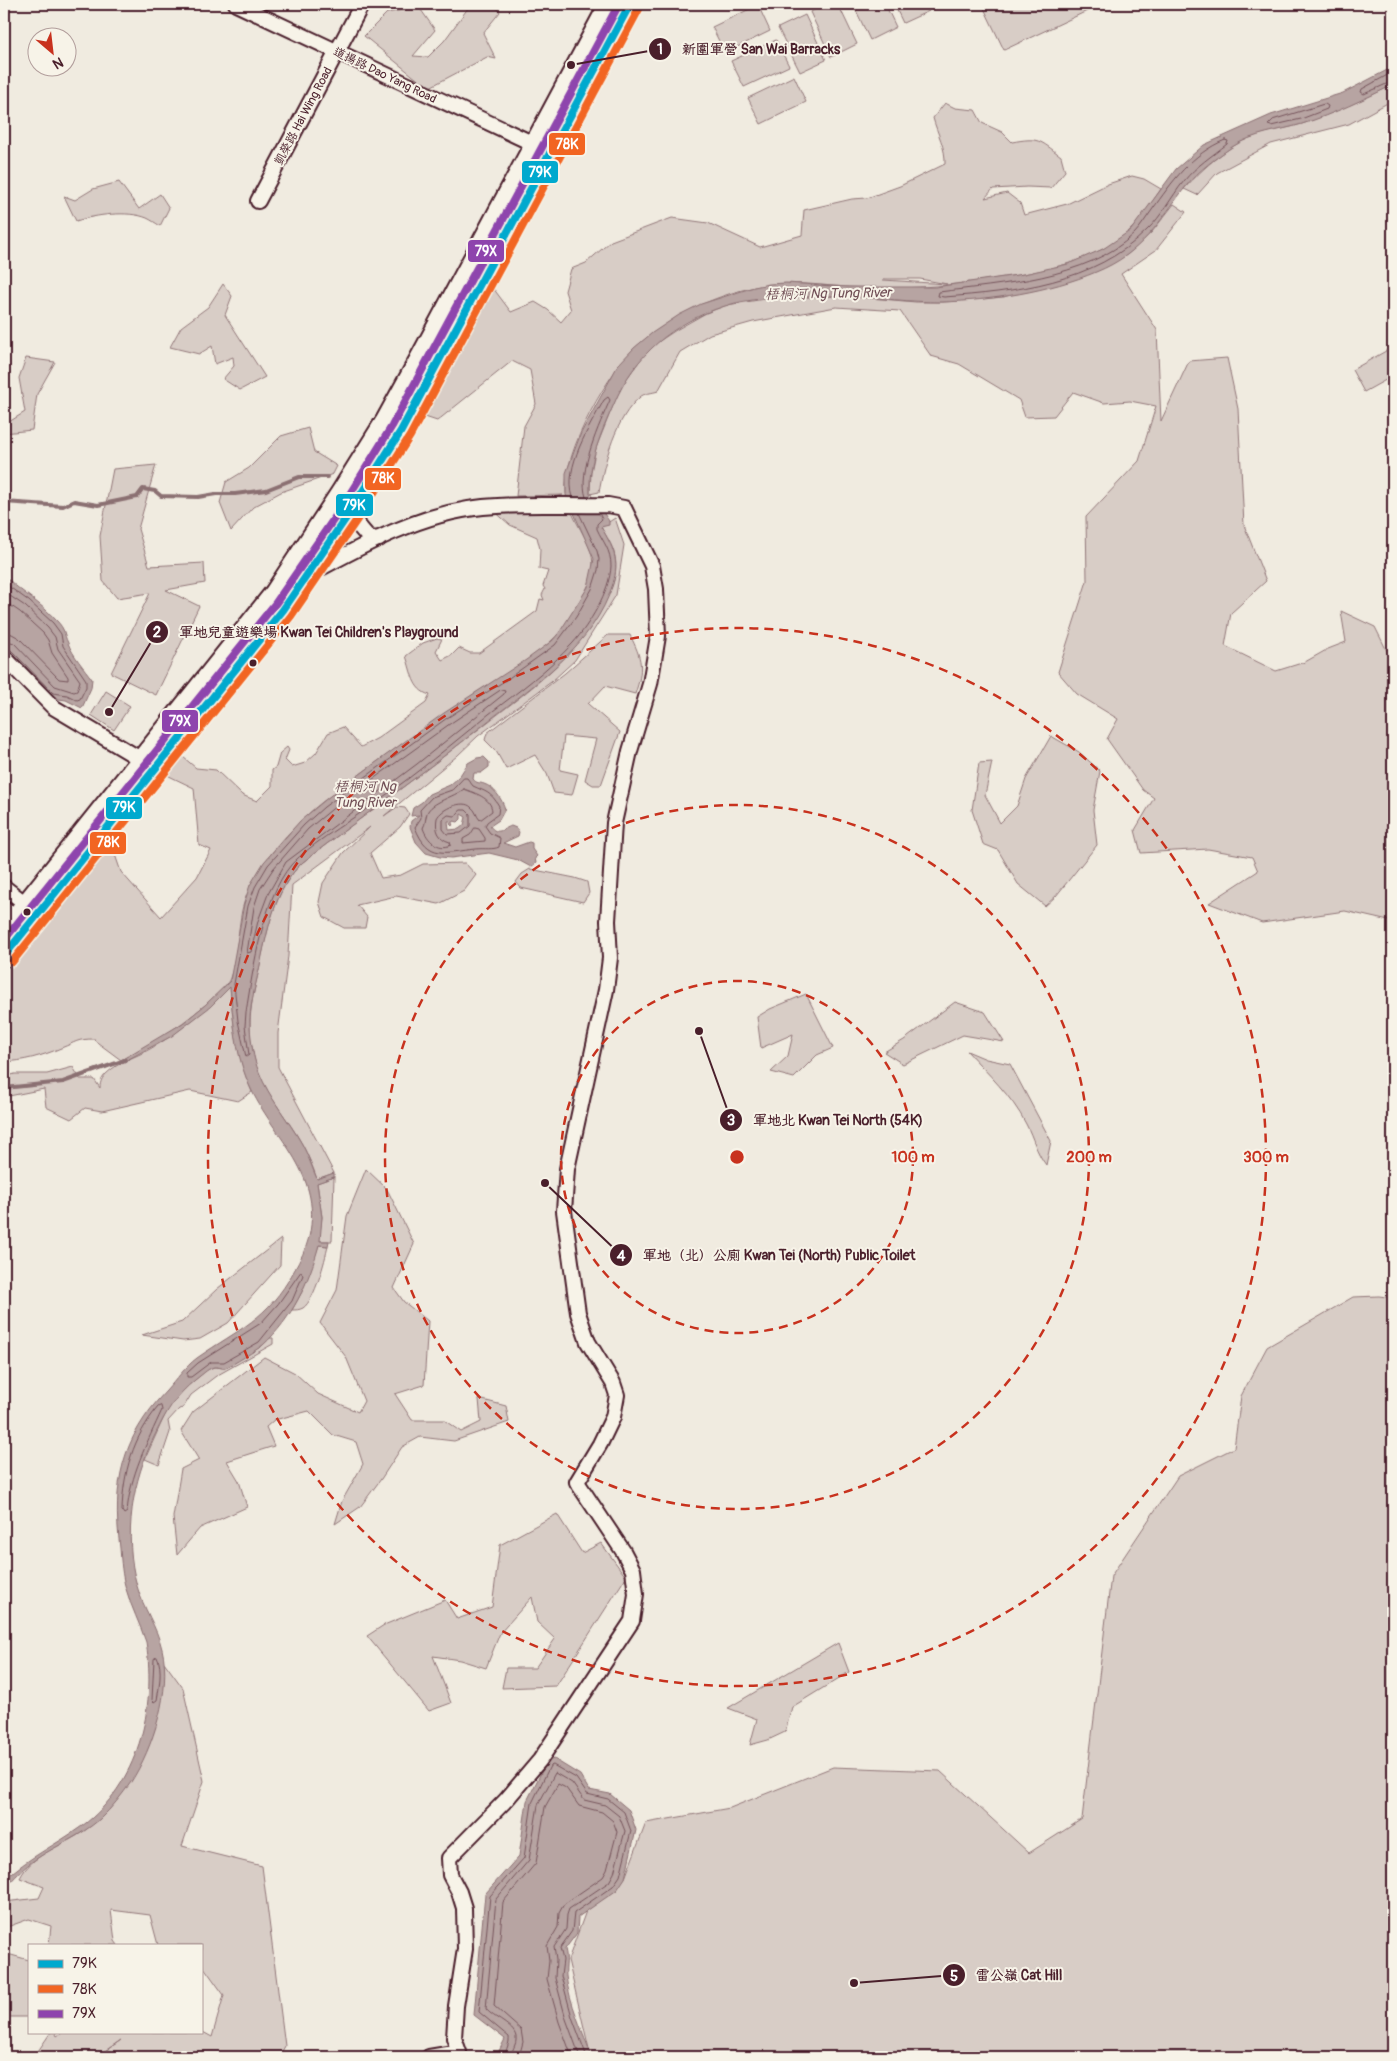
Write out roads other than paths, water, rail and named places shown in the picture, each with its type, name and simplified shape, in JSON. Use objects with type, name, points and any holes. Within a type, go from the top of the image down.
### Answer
[{"type":"main road","points":[[12,915],[142,760],[274,593],[341,493],[386,421],[536,145],[610,4]]},
{"type":"main road","points":[[4,956],[283,610],[355,504],[401,431],[433,374],[630,4]]},
{"type":"street","name":"道揚路 Dao Yang Road","points":[[236,4],[536,145]]},
{"type":"street","name":"凱榮路 Hai Wing Road","points":[[258,201],[362,4]]},
{"type":"street","points":[[355,504],[360,529],[369,538],[378,539]]},
{"type":"street","points":[[307,576],[378,539],[429,519],[467,509],[507,505],[608,505],[624,508],[652,566],[657,606],[658,636],[650,684],[630,751],[614,823],[608,921],[609,974],[567,1170],[564,1211],[578,1313],[588,1342],[613,1383],[617,1395],[613,1417],[578,1482],[623,1551],[633,1570],[636,1594],[632,1620],[540,1760],[506,1800],[449,1858],[450,1875],[459,1892],[464,1908],[465,1949],[456,2006],[454,2038],[459,2052],[429,2057]]},
{"type":"street","points":[[4,657],[53,706],[142,760]]},
{"type":"street","points":[[4,887],[12,915]]},
{"type":"water","name":"梧桐河 Ng Tung River","points":[[1393,67],[1393,85],[1326,116],[1257,135],[1232,147],[1208,165],[1187,185],[1158,224],[1138,246],[1126,256],[1096,272],[1040,290],[979,300],[929,302],[837,296],[764,299],[734,303],[706,313],[673,331],[644,356],[633,370],[622,386],[604,426],[596,448],[591,471],[590,494],[609,521],[609,525],[601,527],[612,547],[616,568],[613,584],[604,606],[592,626],[561,662],[543,678],[442,758],[303,862],[293,873],[278,898],[269,927],[250,1013],[252,1044],[255,1061],[263,1082],[302,1144],[317,1179],[334,1173],[334,1177],[317,1183],[322,1217],[320,1241],[329,1241],[328,1246],[319,1245],[305,1286],[291,1312],[273,1335],[263,1345],[233,1364],[224,1368],[210,1368],[179,1395],[160,1425],[141,1471],[132,1509],[130,1528],[133,1567],[137,1586],[160,1641],[164,1665],[162,1700],[153,1736],[131,1782],[104,1815],[93,1825],[32,1862],[4,1889],[4,1880],[13,1872],[82,1826],[101,1809],[117,1789],[130,1767],[139,1743],[149,1693],[149,1667],[146,1642],[130,1602],[124,1579],[121,1563],[117,1503],[123,1464],[130,1445],[151,1409],[188,1365],[252,1322],[274,1301],[294,1271],[305,1250],[309,1237],[312,1213],[309,1192],[302,1172],[257,1100],[247,1080],[237,1046],[230,987],[210,1007],[172,1036],[123,1062],[121,1060],[183,1023],[230,981],[244,904],[250,885],[264,862],[300,821],[330,796],[444,713],[526,660],[552,641],[559,633],[588,587],[594,559],[566,495],[566,473],[581,433],[618,365],[652,333],[679,315],[701,304],[754,287],[786,283],[848,287],[935,287],[1024,274],[1068,264],[1103,249],[1131,230],[1176,169],[1204,145],[1271,115],[1343,93]]},
{"type":"water","points":[[9,580],[59,623],[73,653],[92,679],[91,688],[82,708],[66,700],[51,698],[4,649],[4,581]]},
{"type":"water","points":[[484,757],[489,762],[489,767],[481,773],[474,773],[473,779],[494,791],[500,797],[505,809],[499,820],[490,826],[495,831],[511,826],[516,828],[519,832],[518,836],[503,843],[515,847],[529,842],[532,843],[532,849],[537,856],[535,858],[536,863],[531,867],[518,860],[489,853],[451,858],[440,857],[426,853],[416,842],[410,827],[411,821],[419,815],[411,816],[413,808],[429,794],[450,785],[459,777],[468,763],[477,758]],"holes":[[[461,814],[466,817],[464,825],[459,829],[449,830],[448,821],[452,821],[450,824],[452,826],[454,821],[458,822],[461,819]]]},
{"type":"water","points":[[554,1759],[580,1775],[589,1790],[610,1794],[629,1810],[636,1830],[625,1878],[617,1890],[578,1917],[577,1933],[565,1949],[566,1976],[570,1996],[592,2057],[500,2057],[499,2051],[505,2039],[474,2015],[485,1894],[519,1856],[527,1801],[547,1761]]},
{"type":"waterway","points":[[4,502],[63,506],[74,501],[98,505],[137,497],[143,489],[155,491],[161,496],[198,497],[266,490],[299,477],[327,477]]},
{"type":"waterway","points":[[4,1088],[63,1082],[125,1060]]},
{"type":"place","name":"新圍軍營 San Wai Barracks","points":[[571,65]]},
{"type":"place","name":"軍地兒童遊樂場 Kwan Tei Children's Playground","points":[[109,712]]},
{"type":"place","name":"軍地北 Kwan Tei North (54K)","points":[[699,1031]]},
{"type":"place","name":"軍地（北）公廁 Kwan Tei (North) Public Toilet","points":[[545,1183]]},
{"type":"place","name":"雷公嶺 Cat Hill","points":[[854,1983]]}]
